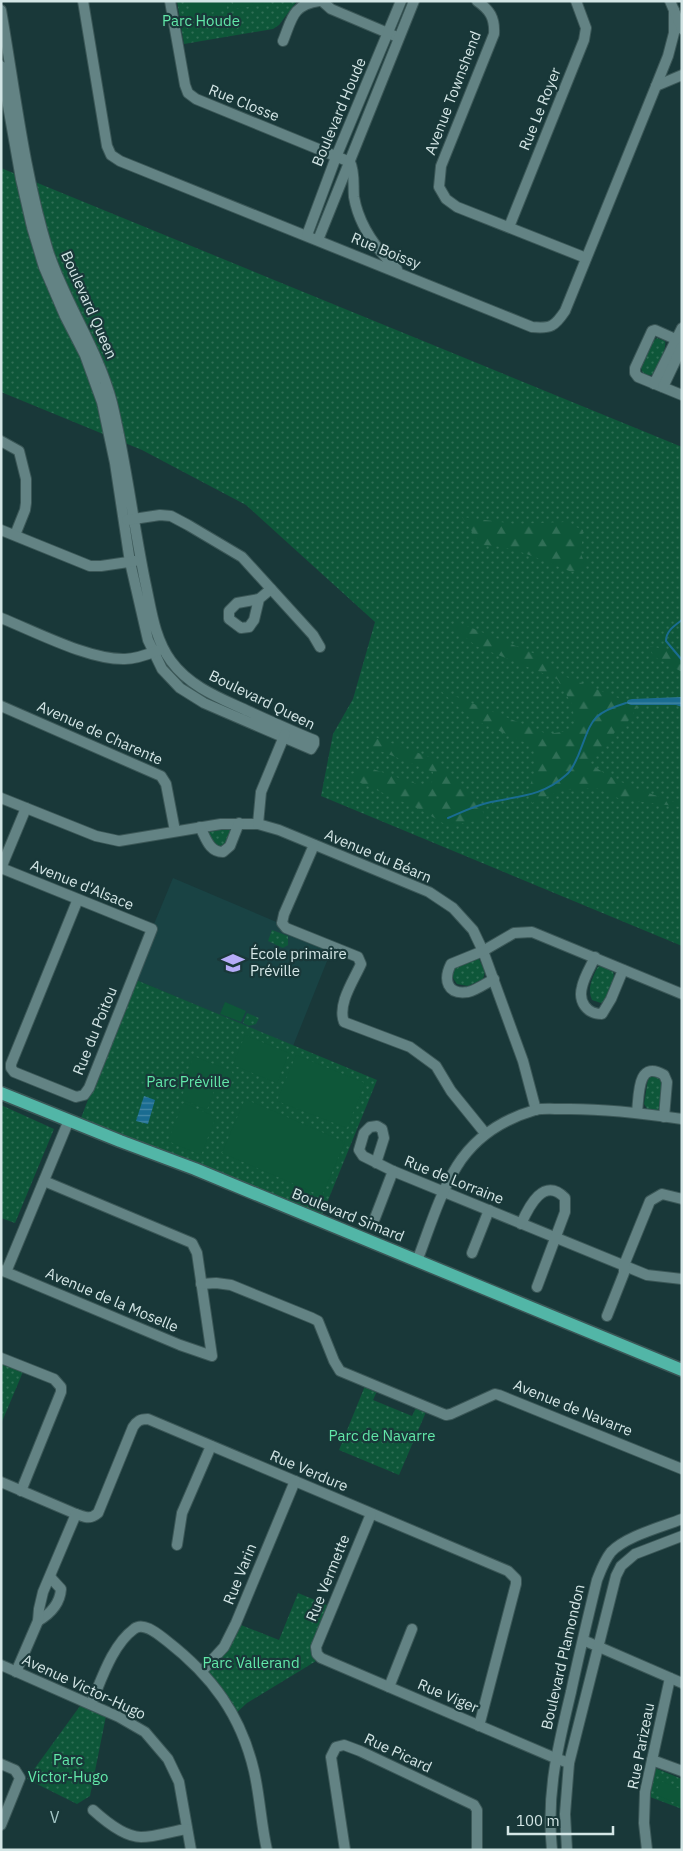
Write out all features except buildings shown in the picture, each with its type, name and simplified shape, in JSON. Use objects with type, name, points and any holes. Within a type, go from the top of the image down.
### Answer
[{"type":"main road","name":"Boulevard Simard","points":[[1,1093],[194,1169],[682,1370]]},
{"type":"street","name":"Rue Boissy","points":[[83,1],[107,146],[112,156],[120,161],[532,327],[546,329],[558,322],[565,311],[668,56],[674,33],[672,6]]},
{"type":"street","name":"Rue Closse","points":[[170,1],[188,93],[196,100],[350,162]]},
{"type":"street","points":[[283,41],[295,12],[302,5],[320,1],[331,9],[401,38]]},
{"type":"street","name":"Boulevard Houde","points":[[307,236],[336,157],[401,1]]},
{"type":"street","name":"Boulevard Houde","points":[[318,240],[401,38],[414,1]]},
{"type":"street","name":"Avenue Townshend","points":[[477,1],[486,7],[493,17],[494,34],[441,166],[438,187],[446,198],[457,207],[586,258]]},
{"type":"street","name":"Rue Le Royer","points":[[509,227],[584,40],[586,28],[576,1]]},
{"type":"street","points":[[672,6],[682,29]]},
{"type":"street","name":"Boulevard Queen","points":[[1,10],[4,48],[21,156]]},
{"type":"street","name":"Boulevard Queen","points":[[1,66],[21,156],[48,250],[67,299],[103,374],[128,520],[130,562],[148,640],[192,682],[286,734],[261,792],[258,824]]},
{"type":"street","points":[[656,86],[682,75]]},
{"type":"street","name":"Boulevard Houde","points":[[350,162],[353,167],[354,195],[357,209],[364,227],[374,244],[402,274]]},
{"type":"street","points":[[659,385],[682,328]]},
{"type":"street","points":[[678,340],[655,330],[652,331],[635,368],[635,373],[638,377],[682,395]]},
{"type":"street","points":[[659,385],[682,347]]},
{"type":"street","points":[[1,441],[19,451],[26,479],[26,510],[15,535]]},
{"type":"street","points":[[128,520],[160,515],[179,519],[242,558],[313,635],[320,647]]},
{"type":"street","name":"Boulevard Queen","points":[[128,520],[141,560],[158,636],[159,650]]},
{"type":"street","points":[[1,530],[90,566],[141,560]]},
{"type":"street","points":[[259,599],[272,589]]},
{"type":"street","points":[[1,618],[82,651],[106,658],[127,660],[159,650]]},
{"type":"street","name":"Avenue de Charente","points":[[1,706],[161,776],[166,784],[175,831]]},
{"type":"street","name":"Avenue du Béarn","points":[[1,798],[96,836],[119,841],[200,827],[239,823],[258,824],[279,830],[429,892],[453,908],[473,930],[494,979],[524,1061],[536,1110]]},
{"type":"street","points":[[1,868],[26,808]]},
{"type":"street","points":[[200,827],[214,851],[223,852],[230,846],[239,823]]},
{"type":"street","points":[[314,845],[282,923],[286,928],[358,957],[361,964],[343,1004],[342,1016],[344,1022],[410,1047],[436,1066],[451,1091],[485,1133]]},
{"type":"street","name":"Avenue d'Alsace","points":[[1,868],[152,929]]},
{"type":"street","name":"Rue du Poitou","points":[[78,899],[11,1064],[14,1072],[72,1096],[80,1097],[89,1088],[152,929]]},
{"type":"street","points":[[494,979],[470,991],[460,992],[450,988],[446,981],[446,973],[451,964],[483,951],[514,933],[532,932],[682,994]]},
{"type":"street","points":[[595,957],[582,987],[582,999],[585,1008],[595,1014],[602,1014],[611,999],[623,970]]},
{"type":"street","points":[[636,1113],[642,1077],[646,1072],[657,1070],[664,1075],[667,1082],[664,1117]]},
{"type":"street","points":[[417,1261],[443,1192],[464,1155],[485,1133],[514,1118],[536,1110],[580,1108],[636,1113],[682,1120]]},
{"type":"street","points":[[3,1271],[69,1120]]},
{"type":"street","name":"Rue de Lorraine","points":[[376,1162],[393,1171],[647,1276],[682,1279]]},
{"type":"street","points":[[375,1218],[393,1171]]},
{"type":"street","points":[[44,1180],[192,1243],[197,1253],[201,1284]]},
{"type":"street","points":[[521,1224],[530,1205],[542,1193],[550,1190],[559,1192],[565,1198],[565,1212],[537,1287]]},
{"type":"street","points":[[607,1316],[624,1273],[624,1265],[650,1201],[662,1194],[682,1199]]},
{"type":"street","points":[[472,1253],[488,1210]]},
{"type":"street","name":"Avenue de la Moselle","points":[[3,1271],[171,1341],[212,1356],[201,1284]]},
{"type":"street","name":"Avenue de Navarre","points":[[201,1284],[231,1285],[318,1321],[340,1371],[440,1413],[451,1414],[495,1394],[682,1469]]},
{"type":"street","points":[[1,1358],[54,1379],[61,1387],[21,1491]]},
{"type":"street","name":"Rue Verdure","points":[[1,1482],[76,1514],[88,1518],[94,1516],[98,1513],[133,1427],[136,1422],[148,1419],[508,1572],[516,1579],[479,1726]]},
{"type":"street","points":[[177,1545],[182,1513],[211,1446]]},
{"type":"street","name":"Rue Varin","points":[[202,1671],[224,1647],[236,1623],[295,1481]]},
{"type":"street","points":[[16,1672],[38,1621],[39,1609],[50,1577],[76,1514]]},
{"type":"street","name":"Rue Vermette","points":[[317,1654],[316,1647],[371,1514]]},
{"type":"street","name":"Boulevard Plamondon","points":[[552,1850],[550,1800],[555,1758],[597,1580],[604,1563],[612,1551],[623,1543],[682,1519]]},
{"type":"street","name":"Boulevard Plamondon","points":[[567,1850],[565,1814],[570,1762],[598,1646],[621,1566],[634,1554],[682,1536]]},
{"type":"street","points":[[38,1621],[47,1616],[60,1596],[61,1589],[50,1577]]},
{"type":"street","points":[[91,1704],[115,1652],[135,1628],[140,1626],[148,1628],[179,1650],[202,1671],[221,1693],[230,1708],[254,1770],[267,1850]]},
{"type":"street","points":[[389,1687],[412,1629]]},
{"type":"street","points":[[583,1640],[682,1684]]},
{"type":"street","name":"Rue Viger","points":[[317,1654],[321,1658],[479,1726],[555,1758],[570,1762]]},
{"type":"street","name":"Avenue Victor-Hugo","points":[[1,1665],[91,1704],[139,1728],[154,1742],[168,1759],[179,1782],[191,1850]]},
{"type":"street","name":"Rue Parizeau","points":[[647,1850],[644,1823],[645,1792],[670,1678]]},
{"type":"street","name":"Rue Picard","points":[[346,1850],[331,1757],[336,1747],[344,1745],[474,1805],[477,1810],[477,1850]]},
{"type":"street","points":[[652,1760],[682,1771]]},
{"type":"street","points":[[1,1764],[15,1770],[20,1778],[1,1825]]},
{"type":"street","points":[[93,1810],[107,1823],[131,1835],[140,1837],[187,1829]]},
{"type":"shaded area","name":"École primaire Préville","points":[[173,878],[333,946],[293,1046],[134,979]]},
{"type":"green space","name":"Parc Houde","points":[[177,1],[297,1],[279,25],[273,29],[184,44]]},
{"type":"green space","points":[[188,1],[226,1],[227,10],[190,16]]},
{"type":"green space","points":[[233,1],[270,1],[271,3],[234,9]]},
{"type":"green space","points":[[1,168],[682,447],[682,946],[321,796],[333,734],[353,699],[375,622],[246,505],[142,450],[1,392]]},
{"type":"green space","points":[[657,338],[665,341],[664,352],[654,373],[646,375],[643,373],[641,365],[649,347]]},
{"type":"green space","points":[[462,517],[515,524],[565,522],[583,530],[581,554],[585,564],[580,570],[572,572],[516,551],[481,545]]},
{"type":"green space","points":[[462,624],[545,658],[564,676],[638,706],[627,723],[615,732],[590,763],[611,777],[682,805],[682,807],[620,799],[596,788],[562,790],[532,803],[528,791],[536,769],[533,746],[470,718],[440,690],[547,734],[576,730],[572,704],[557,679],[476,646],[452,626]]},
{"type":"green space","points":[[650,646],[672,651],[682,657],[682,672],[653,656]]},
{"type":"green space","points":[[372,736],[432,758],[454,776],[484,813],[480,820],[448,826],[419,809],[345,776],[370,768],[422,786],[432,782],[433,772],[368,746]]},
{"type":"green space","points":[[231,828],[229,843],[218,849],[207,834],[210,829]]},
{"type":"green space","points":[[272,930],[288,936],[288,945],[283,948],[268,941]]},
{"type":"green space","points":[[476,958],[479,959],[485,972],[483,979],[468,986],[457,984],[452,972],[458,964]]},
{"type":"green space","points":[[599,966],[613,971],[614,975],[609,993],[601,1003],[592,1000],[590,991],[592,980]]},
{"type":"green space","name":"Parc Préville","points":[[134,979],[377,1080],[322,1215],[81,1118]]},
{"type":"green space","points":[[225,1002],[246,1011],[241,1022],[220,1014]]},
{"type":"green space","points":[[247,1013],[259,1018],[256,1024],[249,1026],[243,1023]]},
{"type":"green space","points":[[245,1035],[289,1053],[277,1083],[233,1065]]},
{"type":"green space","points":[[296,1055],[365,1083],[347,1128],[277,1101]]},
{"type":"green space","points":[[196,1057],[231,1071],[234,1076],[229,1089],[225,1090],[188,1075],[187,1072],[193,1058]]},
{"type":"green space","points":[[650,1076],[660,1077],[663,1085],[662,1099],[657,1111],[648,1110],[644,1104]]},
{"type":"green space","points":[[189,1077],[215,1088],[207,1110],[181,1099]]},
{"type":"green space","points":[[245,1099],[345,1142],[322,1196],[222,1153]]},
{"type":"green space","points":[[183,1103],[216,1117],[201,1155],[168,1141]]},
{"type":"green space","points":[[1,1105],[54,1129],[15,1223],[1,1218]]},
{"type":"green space","points":[[1,1358],[25,1367],[1,1424]]},
{"type":"green space","name":"Parc de Navarre","points":[[365,1386],[377,1391],[373,1400],[412,1416],[416,1408],[426,1412],[399,1475],[339,1450]]},
{"type":"green space","name":"Parc Vallerand","points":[[298,1593],[332,1607],[316,1647],[321,1658],[247,1703],[234,1715],[202,1671],[236,1623],[279,1640]]},
{"type":"green space","name":"Parc Victor-Hugo","points":[[80,1706],[106,1716],[90,1796],[77,1804],[27,1779]]},
{"type":"green space","points":[[655,1768],[682,1779],[682,1809],[650,1797]]},
{"type":"green space","points":[[661,1781],[682,1790],[682,1806],[655,1794]]},
{"type":"water","points":[[682,697],[682,707],[676,705],[631,705],[626,703],[632,699]]},
{"type":"water","points":[[144,1096],[155,1100],[148,1124],[136,1121]]},
{"type":"waterway","points":[[682,620],[673,627],[666,637],[666,641],[682,660]]},
{"type":"waterway","points":[[448,818],[485,803],[540,791],[557,782],[572,769],[593,721],[605,711],[626,703]]},
{"type":"place","name":"École primaire Préville","points":[[233,963]]},
{"type":"district","name":"V","points":[[55,1817]]}]
